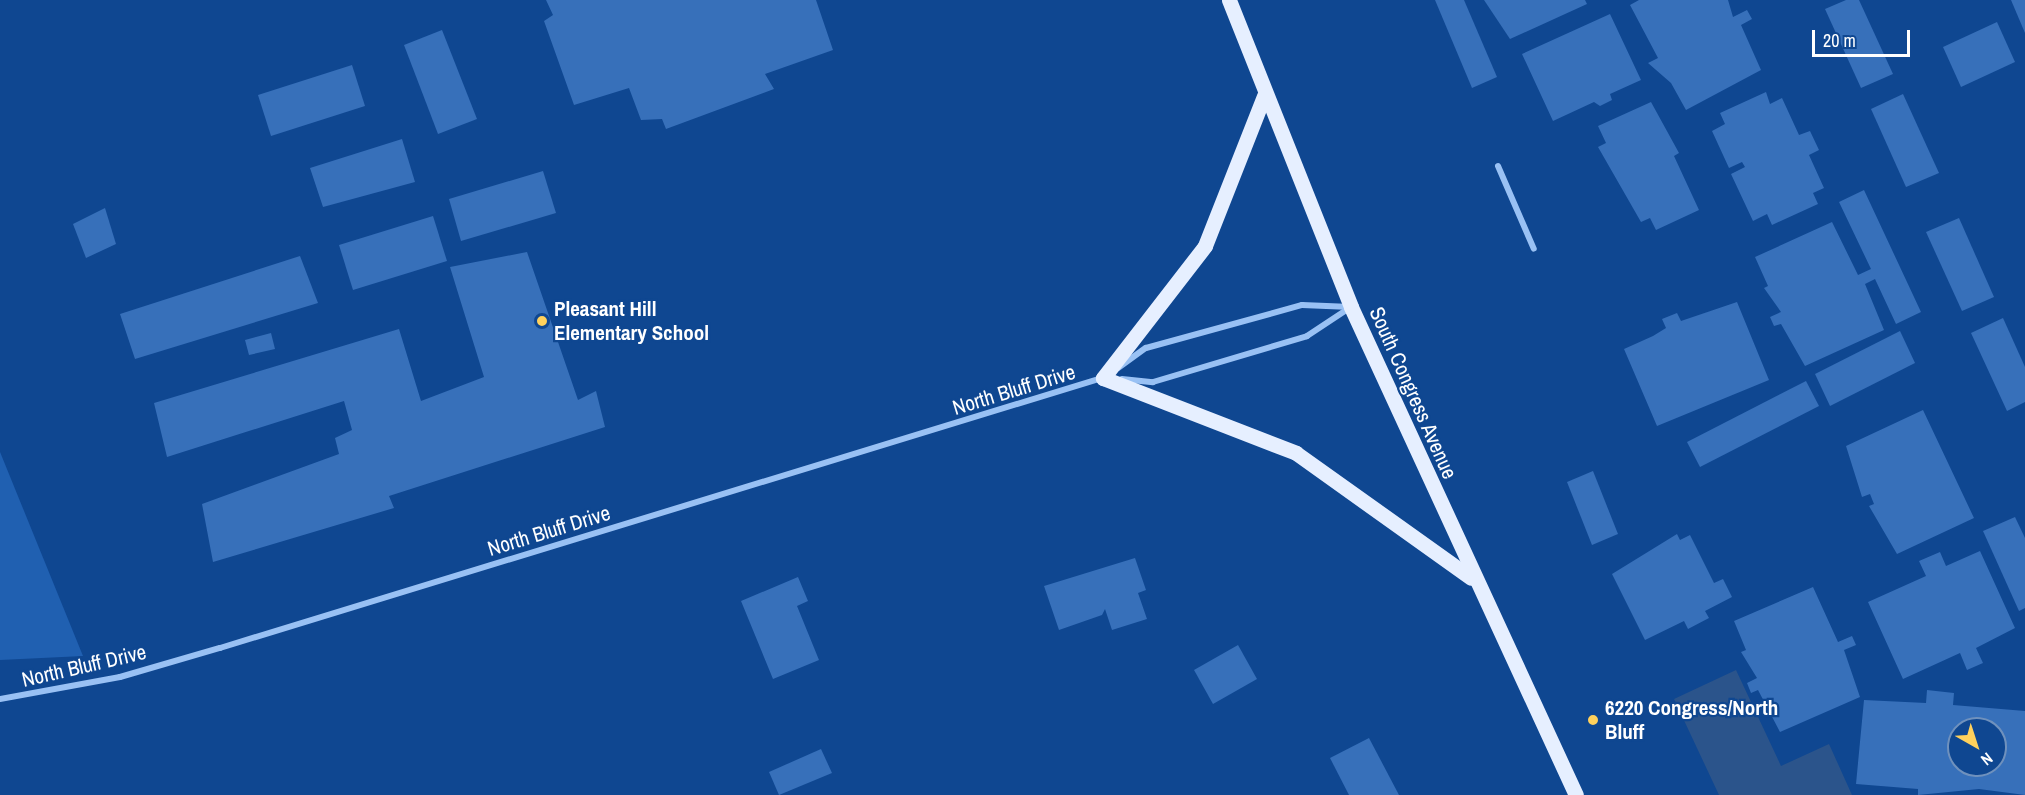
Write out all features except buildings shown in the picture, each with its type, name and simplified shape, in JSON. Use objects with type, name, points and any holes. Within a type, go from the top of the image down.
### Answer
[{"type":"main road","name":"South Congress Avenue","points":[[1229,0],[1264,96],[1351,308],[1472,578],[1576,795]]},
{"type":"main road","points":[[1264,96],[1205,246],[1103,378],[1296,453],[1472,578]]},
{"type":"street","points":[[1498,166],[1534,249]]},
{"type":"street","name":"North Bluff Drive","points":[[0,699],[120,677],[220,648],[1103,378],[1157,345],[1302,305],[1351,308]]},
{"type":"street","name":"North Bluff Drive","points":[[1103,378],[1153,382],[1307,336],[1351,308]]},
{"type":"shaded area","points":[[0,452],[83,656],[0,660]]},
{"type":"shaded area","points":[[1736,670],[1781,766],[1829,744],[1852,795],[1719,795],[1674,699]]},
{"type":"place","name":"Pleasant Hill Elementary School","points":[[542,321]]},
{"type":"place","name":"6220 Congress/North Bluff","points":[[1593,720]]}]
